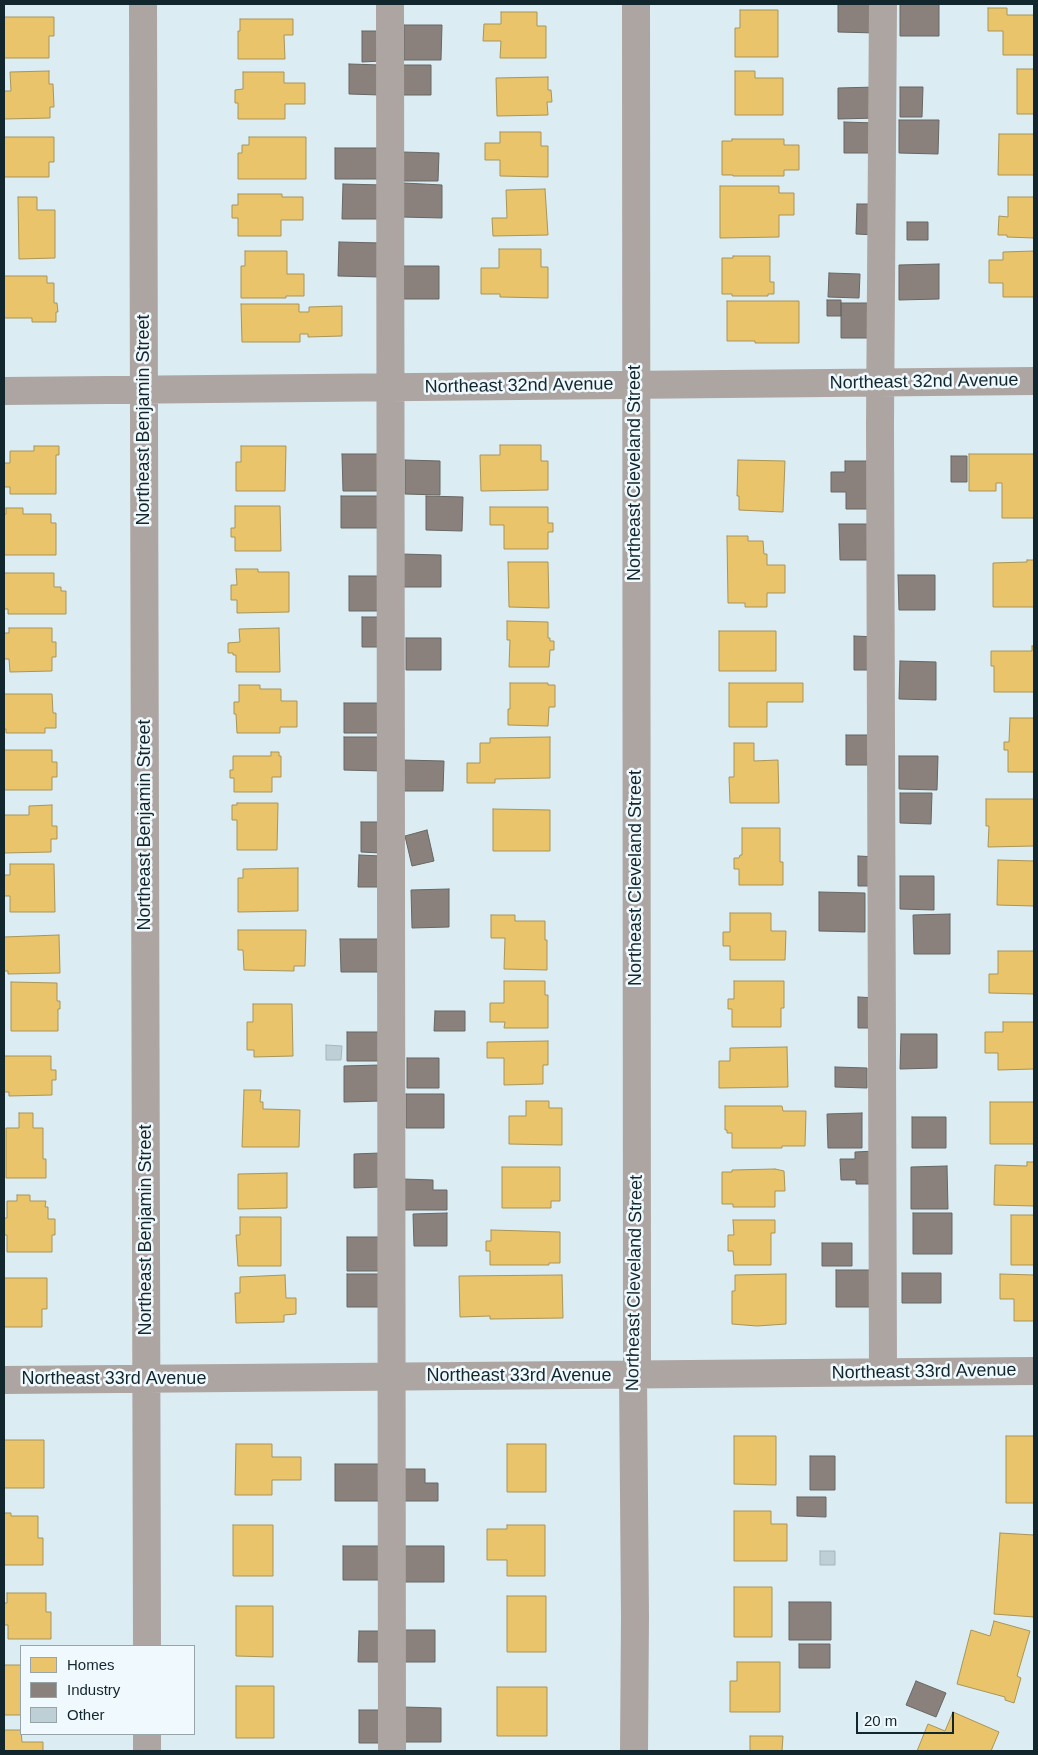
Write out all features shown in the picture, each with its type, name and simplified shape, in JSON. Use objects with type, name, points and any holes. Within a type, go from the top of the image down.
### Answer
[{"type":"street","name":"Northeast Benjamin Street","points":[[143,4],[147,1645]]},
{"type":"street","points":[[390,4],[392,1751]]},
{"type":"street","name":"Northeast Cleveland Street","points":[[634,1751],[633,1374],[636,1365],[636,4]]},
{"type":"street","points":[[883,4],[880,383],[883,1372]]},
{"type":"street","name":"Northeast 32nd Avenue","points":[[4,391],[1034,381]]},
{"type":"street","name":"Northeast 33rd Avenue","points":[[4,1380],[1034,1371]]},
{"type":"street","points":[[147,1735],[147,1751]]},
{"type":"building: Homes","points":[[988,8],[1007,8],[1007,15],[1034,15],[1034,55],[1003,55],[1003,31],[988,31]]},
{"type":"building: Homes","points":[[740,10],[778,10],[778,57],[735,57],[735,28],[740,28]]},
{"type":"building: Homes","points":[[501,12],[537,12],[537,26],[546,26],[546,58],[500,58],[501,41],[483,41],[484,24],[501,24]]},
{"type":"building: Homes","points":[[4,17],[54,17],[54,36],[49,36],[49,58],[4,58]]},
{"type":"building: Homes","points":[[240,19],[293,19],[293,35],[284,35],[285,59],[238,59]]},
{"type":"building: Homes","points":[[1017,69],[1034,69],[1034,114],[1017,114]]},
{"type":"building: Homes","points":[[49,71],[49,84],[53,84],[54,107],[50,107],[50,118],[4,119],[4,91],[11,91],[10,72]]},
{"type":"building: Homes","points":[[735,71],[755,71],[755,78],[783,78],[783,115],[735,115]]},
{"type":"building: Homes","points":[[243,72],[284,72],[284,83],[305,83],[305,104],[285,104],[285,119],[238,119],[238,103],[235,103],[235,90],[243,89]]},
{"type":"building: Homes","points":[[548,77],[548,90],[551,90],[552,102],[547,102],[548,115],[497,116],[496,78]]},
{"type":"building: Homes","points":[[500,132],[541,132],[541,146],[548,146],[548,177],[500,176],[500,160],[485,160],[485,143],[500,143]]},
{"type":"building: Homes","points":[[999,134],[1034,134],[1034,175],[998,175]]},
{"type":"building: Homes","points":[[4,137],[54,137],[54,162],[49,162],[49,177],[4,177]]},
{"type":"building: Homes","points":[[249,137],[306,137],[306,179],[238,179],[238,153],[242,153],[242,145],[249,145]]},
{"type":"building: Homes","points":[[732,139],[784,139],[784,145],[799,145],[799,170],[784,170],[784,176],[722,175],[722,141],[732,141]]},
{"type":"building: Homes","points":[[720,186],[779,186],[779,193],[794,193],[794,215],[779,215],[779,237],[720,238]]},
{"type":"building: Homes","points":[[545,189],[548,235],[493,236],[492,218],[507,218],[506,190]]},
{"type":"building: Homes","points":[[238,194],[282,194],[282,197],[303,197],[303,220],[281,220],[281,236],[238,236],[238,218],[232,218],[232,205],[238,205]]},
{"type":"building: Homes","points":[[18,197],[37,197],[37,210],[55,210],[55,258],[19,259]]},
{"type":"building: Homes","points":[[1008,197],[1034,197],[1034,238],[998,235],[999,216],[1008,217]]},
{"type":"building: Homes","points":[[499,249],[541,249],[541,267],[548,267],[548,298],[500,297],[500,294],[481,294],[481,268],[499,268]]},
{"type":"building: Homes","points":[[245,251],[287,251],[287,274],[304,274],[304,296],[241,298],[241,266],[245,266]]},
{"type":"building: Homes","points":[[1034,251],[1034,297],[1003,297],[1003,283],[989,283],[989,260],[1003,260],[1003,252]]},
{"type":"building: Homes","points":[[733,256],[770,256],[770,282],[774,282],[774,294],[768,294],[768,296],[732,296],[732,294],[722,294],[722,258],[733,258]]},
{"type":"building: Homes","points":[[4,276],[47,276],[47,283],[54,283],[54,303],[57,303],[58,312],[56,312],[56,322],[32,322],[32,318],[4,318]]},
{"type":"building: Homes","points":[[727,301],[799,301],[799,343],[727,341]]},
{"type":"building: Homes","points":[[241,304],[299,304],[299,312],[309,312],[309,307],[342,306],[342,336],[308,337],[308,334],[300,334],[300,342],[242,342]]},
{"type":"building: Homes","points":[[500,445],[541,445],[541,461],[548,461],[548,490],[481,491],[480,455],[500,455]]},
{"type":"building: Homes","points":[[34,446],[59,446],[59,455],[56,455],[56,494],[10,494],[10,487],[4,487],[4,463],[10,463],[10,451],[34,451]]},
{"type":"building: Homes","points":[[241,446],[286,446],[285,491],[236,491],[236,462],[241,462]]},
{"type":"building: Homes","points":[[969,454],[1034,454],[1034,518],[1002,518],[1002,483],[996,483],[996,491],[969,491]]},
{"type":"building: Homes","points":[[738,460],[785,461],[783,512],[739,510],[739,496],[737,496]]},
{"type":"building: Homes","points":[[235,506],[280,506],[281,551],[235,551],[235,537],[231,537],[231,528],[235,528]]},
{"type":"building: Homes","points":[[490,507],[548,507],[548,523],[553,523],[553,532],[548,532],[548,549],[504,549],[504,525],[490,525]]},
{"type":"building: Homes","points":[[6,508],[23,508],[23,514],[51,514],[51,523],[56,523],[56,555],[4,555],[4,514],[6,514]]},
{"type":"building: Homes","points":[[727,536],[748,536],[748,541],[763,541],[764,554],[767,554],[767,565],[785,565],[785,593],[767,593],[767,607],[745,607],[745,603],[728,603]]},
{"type":"building: Homes","points":[[1027,560],[1034,560],[1034,607],[993,607],[993,563],[1027,562]]},
{"type":"building: Homes","points":[[508,562],[548,562],[549,608],[509,607]]},
{"type":"building: Homes","points":[[236,569],[258,569],[258,572],[289,572],[289,612],[237,613],[237,600],[231,600],[231,585],[237,585]]},
{"type":"building: Homes","points":[[4,573],[54,573],[54,587],[61,587],[61,591],[66,591],[66,614],[8,614],[8,609],[4,609]]},
{"type":"building: Homes","points":[[507,621],[548,622],[548,638],[550,638],[550,641],[554,641],[554,650],[550,650],[549,667],[509,667],[510,640],[507,640]]},
{"type":"building: Homes","points":[[9,628],[52,628],[52,642],[56,642],[56,657],[52,657],[52,671],[10,672],[9,659],[4,659],[4,633],[9,633]]},
{"type":"building: Homes","points":[[279,628],[280,672],[236,672],[236,655],[228,653],[228,643],[240,642],[239,629]]},
{"type":"building: Homes","points":[[719,631],[776,631],[776,671],[719,671]]},
{"type":"building: Homes","points":[[1032,646],[1034,646],[1034,692],[994,692],[994,666],[991,666],[991,651],[1032,651]]},
{"type":"building: Homes","points":[[510,683],[548,683],[548,685],[555,685],[555,707],[549,707],[548,726],[508,725]]},
{"type":"building: Homes","points":[[729,683],[803,683],[803,702],[767,702],[767,727],[729,727]]},
{"type":"building: Homes","points":[[239,685],[260,685],[260,689],[281,689],[281,701],[297,701],[297,727],[280,727],[280,733],[237,733],[234,702],[239,702]]},
{"type":"building: Homes","points":[[4,694],[52,694],[53,713],[56,713],[56,728],[45,728],[45,733],[6,733],[6,729],[4,729]]},
{"type":"building: Homes","points":[[1010,718],[1034,718],[1034,772],[1008,772],[1008,750],[1004,750],[1004,742],[1009,742]]},
{"type":"building: Homes","points":[[550,737],[550,778],[495,779],[495,783],[467,783],[467,763],[480,763],[480,743],[490,743],[490,738]]},
{"type":"building: Homes","points":[[734,743],[754,743],[754,761],[778,760],[779,803],[730,803],[729,777],[734,777]]},
{"type":"building: Homes","points":[[4,750],[52,750],[52,762],[57,762],[57,777],[52,777],[52,790],[4,790]]},
{"type":"building: Homes","points":[[271,752],[279,752],[279,756],[281,756],[281,777],[272,777],[272,792],[234,792],[234,778],[230,778],[230,770],[233,770],[233,756],[271,756]]},
{"type":"building: Homes","points":[[986,799],[1034,799],[1034,846],[988,847],[989,826],[986,826]]},
{"type":"building: Homes","points":[[237,803],[278,803],[277,850],[237,850],[237,820],[232,820],[232,805],[237,805]]},
{"type":"building: Homes","points":[[52,805],[52,826],[57,826],[57,839],[51,839],[51,852],[4,853],[4,815],[29,815],[29,806]]},
{"type":"building: Homes","points":[[493,809],[550,810],[550,851],[493,851]]},
{"type":"building: Homes","points":[[742,828],[780,828],[780,862],[783,862],[783,885],[739,885],[739,869],[734,869],[734,858],[739,858],[742,855]]},
{"type":"building: Homes","points":[[998,860],[1034,861],[1034,906],[997,905]]},
{"type":"building: Homes","points":[[10,864],[54,864],[55,912],[10,912],[10,896],[4,896],[4,875],[10,875]]},
{"type":"building: Homes","points":[[298,868],[298,911],[238,912],[238,878],[243,878],[243,869]]},
{"type":"building: Homes","points":[[730,913],[771,913],[771,931],[786,931],[785,960],[730,960],[730,946],[723,946],[723,932],[730,932]]},
{"type":"building: Homes","points":[[491,915],[515,915],[515,921],[545,921],[547,970],[504,969],[505,938],[491,938]]},
{"type":"building: Homes","points":[[238,930],[306,930],[305,966],[294,966],[294,971],[244,970],[243,950],[238,950]]},
{"type":"building: Homes","points":[[59,935],[60,973],[8,974],[8,971],[4,971],[4,937]]},
{"type":"building: Homes","points":[[998,951],[1034,951],[1034,994],[989,993],[989,974],[998,974]]},
{"type":"building: Homes","points":[[504,981],[545,981],[545,995],[548,995],[548,1028],[504,1028],[505,1022],[490,1022],[490,1003],[504,1003]]},
{"type":"building: Homes","points":[[734,981],[784,981],[784,1008],[781,1008],[781,1027],[732,1027],[732,1009],[728,1009],[728,999],[734,999]]},
{"type":"building: Homes","points":[[11,982],[57,983],[57,1001],[60,1001],[58,1031],[11,1031]]},
{"type":"building: Homes","points":[[253,1004],[292,1004],[293,1056],[254,1057],[254,1050],[247,1050],[247,1022],[253,1022]]},
{"type":"building: Homes","points":[[1003,1022],[1034,1022],[1034,1069],[998,1070],[998,1053],[985,1053],[985,1032],[1003,1032]]},
{"type":"building: Homes","points":[[548,1041],[548,1065],[543,1065],[543,1084],[504,1085],[504,1058],[487,1058],[487,1042]]},
{"type":"building: Homes","points":[[787,1047],[788,1087],[719,1088],[719,1061],[730,1061],[730,1048]]},
{"type":"building: Homes","points":[[4,1056],[51,1056],[51,1070],[56,1070],[56,1080],[52,1080],[52,1095],[9,1096],[9,1092],[4,1092]]},
{"type":"building: Homes","points":[[244,1090],[261,1090],[260,1102],[263,1102],[263,1109],[300,1110],[299,1147],[242,1147]]},
{"type":"building: Homes","points":[[526,1101],[549,1101],[549,1108],[562,1108],[562,1145],[509,1144],[509,1116],[526,1116]]},
{"type":"building: Homes","points":[[990,1102],[1034,1102],[1034,1144],[990,1144]]},
{"type":"building: Homes","points":[[725,1106],[782,1106],[783,1111],[806,1111],[805,1146],[732,1148],[732,1133],[727,1133],[727,1130],[725,1130]]},
{"type":"building: Homes","points":[[19,1113],[33,1113],[33,1128],[43,1128],[43,1159],[46,1159],[46,1178],[6,1178],[6,1128],[19,1128]]},
{"type":"building: Homes","points":[[1027,1162],[1034,1162],[1034,1206],[994,1205],[995,1165],[1027,1166]]},
{"type":"building: Homes","points":[[502,1167],[560,1167],[560,1201],[551,1201],[551,1208],[502,1208]]},
{"type":"building: Homes","points":[[775,1169],[784,1171],[785,1191],[775,1191],[775,1207],[733,1207],[733,1204],[722,1204],[722,1172]]},
{"type":"building: Homes","points":[[287,1173],[287,1208],[238,1209],[238,1174]]},
{"type":"building: Homes","points":[[17,1195],[30,1195],[30,1201],[46,1201],[45,1207],[48,1207],[48,1219],[55,1219],[55,1235],[52,1235],[52,1252],[7,1252],[4,1218],[7,1218],[7,1201],[17,1201]]},
{"type":"building: Homes","points":[[1011,1215],[1034,1215],[1034,1265],[1011,1265]]},
{"type":"building: Homes","points":[[240,1217],[281,1217],[281,1266],[238,1266],[236,1235],[240,1235]]},
{"type":"building: Homes","points":[[733,1220],[775,1220],[775,1233],[771,1233],[771,1265],[734,1265],[733,1251],[728,1251],[728,1235],[734,1235]]},
{"type":"building: Homes","points":[[491,1230],[560,1232],[560,1263],[549,1263],[549,1265],[490,1265],[490,1251],[486,1251],[486,1241],[491,1241]]},
{"type":"building: Homes","points":[[786,1274],[786,1324],[757,1326],[732,1324],[732,1291],[735,1291],[735,1275]]},
{"type":"building: Homes","points":[[1000,1274],[1034,1275],[1034,1321],[1014,1321],[1014,1299],[1000,1299]]},
{"type":"building: Homes","points":[[285,1275],[286,1298],[296,1298],[296,1314],[284,1315],[284,1322],[236,1323],[235,1293],[240,1293],[240,1277]]},
{"type":"building: Homes","points":[[562,1275],[563,1318],[490,1319],[490,1316],[460,1317],[459,1276]]},
{"type":"building: Homes","points":[[4,1278],[47,1278],[47,1309],[42,1309],[42,1327],[4,1327]]},
{"type":"building: Homes","points":[[734,1436],[776,1436],[776,1485],[734,1484]]},
{"type":"building: Homes","points":[[1006,1436],[1034,1436],[1034,1503],[1006,1503]]},
{"type":"building: Homes","points":[[4,1440],[44,1440],[44,1488],[4,1488]]},
{"type":"building: Homes","points":[[236,1444],[272,1444],[272,1457],[301,1457],[301,1480],[272,1480],[272,1495],[235,1495]]},
{"type":"building: Homes","points":[[507,1444],[546,1444],[546,1492],[507,1492]]},
{"type":"building: Homes","points":[[734,1511],[771,1511],[771,1524],[787,1524],[787,1561],[734,1561]]},
{"type":"building: Homes","points":[[4,1513],[11,1513],[11,1516],[38,1516],[38,1538],[43,1538],[43,1565],[4,1565]]},
{"type":"building: Homes","points":[[233,1525],[273,1525],[273,1576],[233,1576]]},
{"type":"building: Homes","points":[[507,1525],[545,1525],[545,1576],[507,1576],[507,1560],[487,1560],[487,1529],[507,1529]]},
{"type":"building: Homes","points":[[1000,1533],[1034,1535],[1034,1617],[994,1614]]},
{"type":"building: Homes","points":[[734,1587],[772,1587],[772,1637],[734,1637]]},
{"type":"building: Homes","points":[[7,1593],[46,1593],[46,1612],[51,1612],[51,1639],[8,1639],[8,1625],[4,1625],[4,1603],[7,1603]]},
{"type":"building: Homes","points":[[507,1596],[546,1596],[546,1652],[507,1652]]},
{"type":"building: Homes","points":[[236,1606],[273,1606],[273,1657],[236,1656]]},
{"type":"building: Homes","points":[[994,1621],[1030,1631],[1017,1676],[1021,1678],[1014,1703],[1005,1700],[1005,1697],[957,1684],[971,1630],[990,1636]]},
{"type":"building: Homes","points":[[737,1662],[780,1662],[780,1712],[730,1712],[730,1681],[737,1681]]},
{"type":"building: Homes","points":[[4,1665],[20,1665],[20,1715],[4,1715]]},
{"type":"building: Homes","points":[[236,1686],[274,1686],[274,1738],[236,1738]]},
{"type":"building: Homes","points":[[497,1687],[547,1687],[547,1736],[497,1736]]},
{"type":"building: Homes","points":[[953,1712],[999,1732],[991,1751],[917,1751],[928,1724],[945,1731]]},
{"type":"building: Homes","points":[[4,1730],[20,1730],[22,1742],[43,1742],[43,1751],[4,1751]]},
{"type":"building: Homes","points":[[750,1736],[783,1736],[782,1751],[750,1751]]},
{"type":"building: Industry","points":[[838,4],[876,4],[876,33],[838,32]]},
{"type":"building: Industry","points":[[900,4],[939,4],[939,36],[900,36]]},
{"type":"building: Industry","points":[[404,25],[442,25],[441,60],[404,60]]},
{"type":"building: Industry","points":[[362,31],[381,31],[381,61],[362,62]]},
{"type":"building: Industry","points":[[349,64],[381,65],[380,95],[349,94]]},
{"type":"building: Industry","points":[[403,65],[431,65],[431,95],[403,95]]},
{"type":"building: Industry","points":[[877,87],[877,118],[838,119],[838,88]]},
{"type":"building: Industry","points":[[900,87],[923,87],[922,117],[900,117]]},
{"type":"building: Industry","points":[[899,120],[939,120],[938,154],[899,153]]},
{"type":"building: Industry","points":[[844,122],[876,123],[876,153],[844,153]]},
{"type":"building: Industry","points":[[335,148],[379,148],[379,179],[335,179]]},
{"type":"building: Industry","points":[[402,152],[439,153],[438,181],[402,181]]},
{"type":"building: Industry","points":[[403,183],[442,185],[442,218],[402,217]]},
{"type":"building: Industry","points":[[343,184],[383,185],[382,219],[342,219]]},
{"type":"building: Industry","points":[[857,204],[877,204],[876,235],[856,234]]},
{"type":"building: Industry","points":[[907,222],[928,222],[928,240],[907,240]]},
{"type":"building: Industry","points":[[339,242],[381,243],[381,277],[338,276]]},
{"type":"building: Industry","points":[[939,264],[939,299],[899,300],[899,265]]},
{"type":"building: Industry","points":[[404,266],[439,266],[439,299],[404,299]]},
{"type":"building: Industry","points":[[829,273],[860,274],[859,298],[828,297]]},
{"type":"building: Industry","points":[[827,300],[841,300],[841,316],[827,316]]},
{"type":"building: Industry","points":[[841,303],[875,303],[875,338],[841,338]]},
{"type":"building: Industry","points":[[342,454],[379,454],[379,491],[343,491]]},
{"type":"building: Industry","points":[[951,456],[967,456],[967,482],[951,482]]},
{"type":"building: Industry","points":[[405,460],[440,461],[440,495],[405,494]]},
{"type":"building: Industry","points":[[845,461],[876,461],[876,509],[846,509],[846,492],[831,492],[831,472],[845,472]]},
{"type":"building: Industry","points":[[341,496],[378,496],[378,528],[341,528]]},
{"type":"building: Industry","points":[[426,496],[463,497],[462,531],[426,530]]},
{"type":"building: Industry","points":[[839,524],[877,524],[877,560],[840,560]]},
{"type":"building: Industry","points":[[401,554],[441,555],[441,587],[401,587]]},
{"type":"building: Industry","points":[[898,575],[935,575],[935,610],[899,610]]},
{"type":"building: Industry","points":[[349,576],[380,576],[380,611],[349,611]]},
{"type":"building: Industry","points":[[362,617],[383,617],[383,647],[362,647]]},
{"type":"building: Industry","points":[[854,636],[877,637],[877,670],[854,670]]},
{"type":"building: Industry","points":[[406,638],[441,638],[441,670],[406,670]]},
{"type":"building: Industry","points":[[900,661],[936,662],[936,700],[899,699]]},
{"type":"building: Industry","points":[[344,703],[382,703],[382,733],[344,733]]},
{"type":"building: Industry","points":[[846,735],[876,735],[877,765],[846,765]]},
{"type":"building: Industry","points":[[344,737],[382,737],[382,771],[344,770]]},
{"type":"building: Industry","points":[[899,756],[938,756],[937,790],[899,789]]},
{"type":"building: Industry","points":[[403,760],[444,761],[443,791],[403,791]]},
{"type":"building: Industry","points":[[900,793],[932,793],[931,824],[900,823]]},
{"type":"building: Industry","points":[[361,822],[380,822],[380,853],[361,852]]},
{"type":"building: Industry","points":[[427,830],[434,861],[412,866],[405,836]]},
{"type":"building: Industry","points":[[359,855],[381,856],[381,887],[358,887]]},
{"type":"building: Industry","points":[[858,856],[877,857],[877,886],[858,886]]},
{"type":"building: Industry","points":[[900,876],[934,876],[934,910],[900,909]]},
{"type":"building: Industry","points":[[449,889],[449,927],[412,928],[411,890]]},
{"type":"building: Industry","points":[[819,892],[865,893],[865,932],[819,931]]},
{"type":"building: Industry","points":[[950,914],[950,954],[914,954],[913,915]]},
{"type":"building: Industry","points":[[340,939],[381,939],[382,972],[341,972]]},
{"type":"building: Industry","points":[[858,997],[877,998],[877,1028],[858,1028]]},
{"type":"building: Industry","points":[[435,1011],[465,1011],[465,1031],[434,1031]]},
{"type":"building: Industry","points":[[347,1032],[381,1032],[381,1061],[347,1061]]},
{"type":"building: Industry","points":[[901,1034],[937,1034],[937,1068],[900,1069]]},
{"type":"building: Industry","points":[[407,1058],[439,1058],[439,1088],[407,1088]]},
{"type":"building: Industry","points":[[380,1065],[381,1101],[344,1102],[344,1066]]},
{"type":"building: Industry","points":[[835,1067],[867,1068],[867,1088],[835,1087]]},
{"type":"building: Industry","points":[[406,1094],[444,1094],[444,1128],[406,1128]]},
{"type":"building: Industry","points":[[862,1113],[862,1148],[828,1148],[827,1114]]},
{"type":"building: Industry","points":[[912,1117],[946,1117],[946,1148],[912,1148]]},
{"type":"building: Industry","points":[[876,1151],[877,1184],[856,1184],[856,1180],[841,1180],[840,1159],[855,1159],[855,1152]]},
{"type":"building: Industry","points":[[380,1153],[380,1187],[354,1188],[354,1154]]},
{"type":"building: Industry","points":[[947,1166],[948,1209],[911,1209],[911,1167]]},
{"type":"building: Industry","points":[[404,1179],[433,1180],[433,1190],[447,1190],[447,1210],[404,1210]]},
{"type":"building: Industry","points":[[447,1213],[447,1246],[414,1246],[413,1214]]},
{"type":"building: Industry","points":[[913,1213],[952,1213],[952,1254],[913,1254]]},
{"type":"building: Industry","points":[[347,1237],[381,1237],[381,1271],[347,1271]]},
{"type":"building: Industry","points":[[822,1243],[852,1243],[852,1266],[822,1266]]},
{"type":"building: Industry","points":[[836,1270],[876,1270],[876,1307],[836,1307]]},
{"type":"building: Industry","points":[[902,1273],[941,1273],[941,1303],[902,1303]]},
{"type":"building: Industry","points":[[347,1274],[381,1274],[381,1307],[347,1307]]},
{"type":"building: Industry","points":[[810,1456],[835,1456],[835,1490],[810,1490]]},
{"type":"building: Industry","points":[[335,1464],[381,1464],[380,1501],[335,1501]]},
{"type":"building: Industry","points":[[403,1469],[425,1469],[425,1483],[438,1483],[438,1501],[403,1501]]},
{"type":"building: Industry","points":[[797,1497],[826,1497],[826,1517],[797,1516]]},
{"type":"building: Industry","points":[[343,1546],[381,1546],[381,1580],[343,1580]]},
{"type":"building: Industry","points":[[403,1546],[444,1546],[444,1582],[403,1582]]},
{"type":"building: Industry","points":[[789,1602],[831,1602],[831,1640],[789,1640]]},
{"type":"building: Industry","points":[[403,1630],[435,1630],[435,1662],[403,1662]]},
{"type":"building: Industry","points":[[359,1631],[381,1631],[381,1662],[358,1662]]},
{"type":"building: Industry","points":[[799,1644],[830,1644],[830,1668],[799,1668]]},
{"type":"building: Industry","points":[[916,1681],[946,1693],[936,1717],[906,1705]]},
{"type":"building: Industry","points":[[403,1707],[441,1708],[441,1742],[403,1742]]},
{"type":"building: Industry","points":[[359,1710],[381,1710],[381,1743],[359,1743]]},
{"type":"building: Other","points":[[326,1045],[342,1046],[341,1060],[326,1060]]},
{"type":"building: Other","points":[[820,1551],[835,1551],[835,1565],[820,1565]]}]
